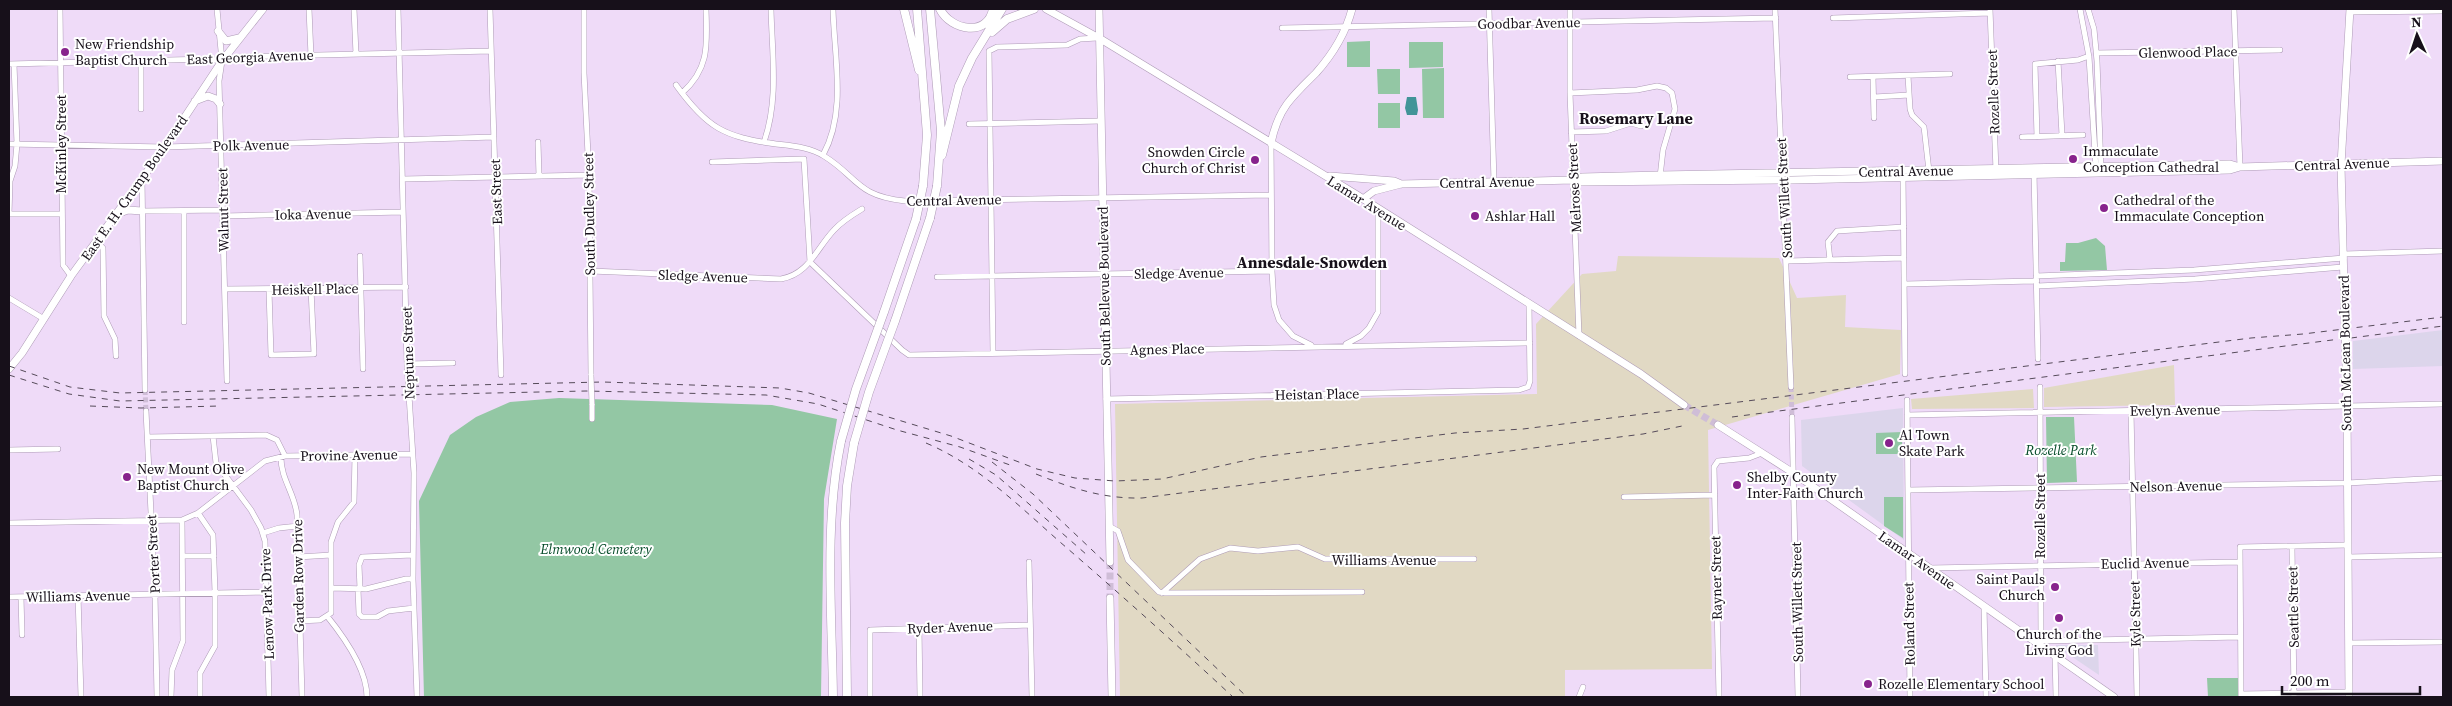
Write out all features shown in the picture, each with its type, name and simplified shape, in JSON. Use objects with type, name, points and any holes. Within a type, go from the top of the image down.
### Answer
[{"type":"highway","points":[[904,9],[925,96]]},
{"type":"highway","points":[[833,697],[832,513],[834,481],[841,441],[856,389],[916,219],[923,186],[927,150],[925,96],[917,9]]},
{"type":"highway","points":[[847,697],[846,518],[848,478],[854,443],[869,392],[930,218],[936,186],[941,131],[930,9]]},
{"type":"highway","points":[[940,9],[949,22],[956,26],[971,28],[982,24],[992,13],[993,9]]},
{"type":"highway","points":[[939,161],[945,148],[958,86],[1002,9]]},
{"type":"highway","points":[[986,36],[1007,19],[1034,9]]},
{"type":"main road","name":"East E. H. Crump Boulevard","points":[[9,369],[71,276],[142,176],[165,147],[222,61],[263,9]]},
{"type":"main road","name":"Lamar Avenue","points":[[1046,9],[1098,38],[1363,199],[1640,374],[1684,405]]},
{"type":"main road","name":"South Bellevue Boulevard","points":[[1099,9],[1098,38],[1110,562]]},
{"type":"main road","points":[[1271,143],[1275,126],[1286,105],[1300,87],[1316,72],[1347,26],[1352,9]]},
{"type":"main road","name":"South McLean Boulevard","points":[[2349,695],[2347,407],[2341,165],[2350,11]]},
{"type":"main road","points":[[218,31],[226,41],[239,38]]},
{"type":"main road","points":[[195,101],[208,96],[216,99],[220,104]]},
{"type":"main road","name":"Central Avenue","points":[[1363,199],[1379,189],[1401,184],[1573,180],[1582,177],[1660,178],[1903,174],[2230,164],[2240,167],[2443,161]]},
{"type":"main road","name":"Central Avenue","points":[[1325,176],[1394,181],[1401,184]]},
{"type":"main road","points":[[116,214],[128,210],[142,211]]},
{"type":"main road","name":"Lamar Avenue","points":[[1718,425],[1795,474],[1984,606],[2041,643],[2114,697]]},
{"type":"main road","points":[[1110,598],[1112,697]]},
{"type":"street","name":"McKinley Street","points":[[60,9],[63,265],[71,276]]},
{"type":"street","name":"Walnut Street","points":[[217,9],[222,61],[220,104],[226,381]]},
{"type":"street","points":[[310,9],[311,56]]},
{"type":"street","points":[[354,9],[356,54]]},
{"type":"street","name":"Neptune Street","points":[[398,9],[401,53],[403,212],[408,364],[414,473],[413,579],[417,697]]},
{"type":"street","name":"East Street","points":[[490,9],[501,376]]},
{"type":"street","name":"South Dudley Street","points":[[584,9],[591,271],[592,419]]},
{"type":"street","points":[[682,93],[693,83],[703,65],[706,39],[706,9]]},
{"type":"street","points":[[764,142],[771,122],[774,103],[770,9]]},
{"type":"street","points":[[823,156],[832,135],[836,116],[833,9]]},
{"type":"street","points":[[1489,9],[1494,182]]},
{"type":"street","name":"Melrose Street","points":[[1570,9],[1571,132],[1579,337]]},
{"type":"street","name":"South Willett Street","points":[[1775,9],[1791,387]]},
{"type":"street","points":[[1884,9],[1884,16]]},
{"type":"street","points":[[2080,9],[2092,54]]},
{"type":"street","points":[[2088,9],[2094,29],[2092,54],[2099,169]]},
{"type":"street","points":[[2234,9],[2240,167]]},
{"type":"street","points":[[2350,11],[2443,10]]},
{"type":"street","points":[[1833,18],[1990,11]]},
{"type":"street","name":"Rozelle Street","points":[[1990,11],[1996,172]]},
{"type":"street","name":"Goodbar Avenue","points":[[1282,28],[1776,18]]},
{"type":"street","points":[[993,353],[989,51],[996,47],[1067,45],[1080,39],[1098,38]]},
{"type":"street","name":"Glenwood Place","points":[[2037,137],[2035,64],[2078,60],[2092,54],[2280,50]]},
{"type":"street","name":"East Georgia Avenue","points":[[11,64],[209,58],[222,61],[238,57],[492,51]]},
{"type":"street","points":[[140,60],[142,109]]},
{"type":"street","points":[[2058,62],[2062,136]]},
{"type":"street","points":[[11,64],[17,144],[15,166],[10,181],[9,214],[62,214]]},
{"type":"street","points":[[1850,77],[1950,74]]},
{"type":"street","points":[[1908,76],[1912,115],[1924,127],[1929,173]]},
{"type":"street","points":[[1873,77],[1874,118]]},
{"type":"street","name":"Central Avenue","points":[[676,85],[704,119],[716,129],[734,136],[805,147],[823,156],[860,187],[887,200],[1270,195]]},
{"type":"street","points":[[1570,93],[1637,90],[1657,86],[1672,92],[1675,99],[1675,108],[1663,150],[1660,178]]},
{"type":"street","points":[[1874,96],[1909,95]]},
{"type":"street","points":[[969,124],[1101,120]]},
{"type":"street","points":[[1571,132],[1606,131],[1631,123],[1641,126]]},
{"type":"street","points":[[2022,137],[2083,135]]},
{"type":"street","name":"Polk Avenue","points":[[9,144],[165,147],[494,137]]},
{"type":"street","points":[[538,142],[540,176]]},
{"type":"street","points":[[1271,143],[1270,195],[1274,305],[1279,320],[1293,336],[1314,346]]},
{"type":"street","points":[[712,162],[804,159],[810,262]]},
{"type":"street","points":[[2034,171],[2038,359]]},
{"type":"street","points":[[1903,174],[1905,374]]},
{"type":"street","points":[[403,179],[589,175]]},
{"type":"street","points":[[142,176],[145,390]]},
{"type":"street","points":[[810,262],[833,230],[848,217],[862,209]]},
{"type":"street","points":[[1344,345],[1361,336],[1369,328],[1378,312],[1378,210]]},
{"type":"street","name":"Ioka Avenue","points":[[142,211],[223,213],[403,212]]},
{"type":"street","points":[[184,211],[184,322]]},
{"type":"street","points":[[1830,260],[1830,238],[1842,229],[1904,227]]},
{"type":"street","points":[[96,241],[103,248],[104,316],[115,339],[116,356]]},
{"type":"street","points":[[2037,281],[2194,270],[2344,256],[2443,251]]},
{"type":"street","points":[[360,256],[363,369]]},
{"type":"street","points":[[1786,261],[1904,258]]},
{"type":"street","name":"Sledge Avenue","points":[[591,271],[781,279],[797,274],[810,262]]},
{"type":"street","name":"Agnes Place","points":[[810,262],[902,350],[910,355],[1344,345],[1530,343]]},
{"type":"street","points":[[2255,265],[2256,274]]},
{"type":"street","points":[[1905,284],[2037,281],[2131,283],[2343,267]]},
{"type":"street","points":[[2194,270],[2195,279]]},
{"type":"street","name":"Sledge Avenue","points":[[936,277],[1272,271]]},
{"type":"street","points":[[2131,273],[2131,283]]},
{"type":"street","name":"Heiskell Place","points":[[225,289],[406,287]]},
{"type":"street","points":[[270,290],[271,355],[314,354],[311,289]]},
{"type":"street","points":[[9,298],[44,319]]},
{"type":"street","points":[[1528,305],[1530,343]]},
{"type":"street","name":"Heistan Place","points":[[1106,399],[1519,390],[1528,387],[1530,381],[1530,343]]},
{"type":"street","points":[[408,364],[453,363]]},
{"type":"street","name":"Rozelle Street","points":[[2040,387],[2041,643]]},
{"type":"street","name":"Roland Street","points":[[1907,400],[1910,697]]},
{"type":"street","name":"Evelyn Avenue","points":[[1907,414],[2443,404]]},
{"type":"street","name":"Porter Street","points":[[146,411],[155,594],[157,697]]},
{"type":"street","name":"Kyle Street","points":[[2131,411],[2137,697]]},
{"type":"street","name":"South Willett Street","points":[[1792,417],[1795,474],[1798,697]]},
{"type":"street","name":"Provine Avenue","points":[[147,437],[266,435],[277,440],[283,457],[412,454]]},
{"type":"street","name":"Lenow Park Drive","points":[[213,436],[216,463],[251,510],[263,533],[268,592],[269,697]]},
{"type":"street","points":[[9,450],[58,449]]},
{"type":"street","name":"Rayner Street","points":[[1719,697],[1714,467],[1718,461],[1749,458],[1762,453]]},
{"type":"street","points":[[299,621],[320,620],[327,616],[332,608],[331,542],[334,528],[354,502],[355,455]]},
{"type":"street","points":[[9,524],[182,520],[198,513],[266,461],[283,457]]},
{"type":"street","name":"Garden Row Drive","points":[[283,457],[282,474],[295,498],[298,526],[302,697]]},
{"type":"street","name":"Nelson Avenue","points":[[1908,490],[2347,483],[2443,478]]},
{"type":"street","points":[[1624,497],[1714,495]]},
{"type":"street","points":[[198,513],[214,535],[216,646],[200,674],[200,697]]},
{"type":"street","points":[[171,697],[172,670],[183,641],[182,520]]},
{"type":"street","points":[[263,533],[279,528],[298,526]]},
{"type":"street","points":[[1109,526],[1118,531],[1128,560],[1159,592],[1250,594],[1362,592]]},
{"type":"street","points":[[2348,545],[2240,547],[2239,562],[2241,696],[2349,695]]},
{"type":"street","name":"Williams Avenue","points":[[1162,592],[1200,559],[1230,548],[1258,551],[1298,547],[1325,560],[1474,560]]},
{"type":"street","name":"Seattle Street","points":[[2292,547],[2294,695]]},
{"type":"street","points":[[2348,556],[2443,554]]},
{"type":"street","points":[[298,556],[331,555]]},
{"type":"street","points":[[414,555],[362,558],[359,565],[359,614],[362,617],[377,617],[388,611],[414,608]]},
{"type":"street","points":[[183,556],[214,556]]},
{"type":"street","points":[[1028,562],[1032,697]]},
{"type":"street","name":"Euclid Avenue","points":[[1929,568],[2134,562],[2239,562]]},
{"type":"street","points":[[332,588],[359,589],[413,579]]},
{"type":"street","name":"Williams Avenue","points":[[9,597],[268,592]]},
{"type":"street","points":[[78,595],[81,697]]},
{"type":"street","points":[[20,597],[22,635]]},
{"type":"street","points":[[1984,606],[1986,697]]},
{"type":"street","points":[[327,616],[347,643],[358,664],[367,697]]},
{"type":"street","name":"Ryder Avenue","points":[[870,697],[870,630],[1030,625]]},
{"type":"street","points":[[919,628],[920,697]]},
{"type":"street","points":[[2041,643],[2240,637]]},
{"type":"street","points":[[2349,643],[2443,642]]},
{"type":"street","points":[[2051,697],[2056,697],[2055,655]]},
{"type":"street","points":[[1579,697],[1582,688]]},
{"type":"shaded area","points":[[1407,97],[1416,97],[1417,115],[1407,115],[1405,108]]},
{"type":"shaded area","points":[[1618,256],[1779,258],[1797,298],[1846,295],[1845,327],[1901,330],[1900,374],[1708,430],[1712,669],[1565,670],[1565,697],[1120,697],[1115,404],[1537,394],[1536,324],[1582,274],[1616,271]]},
{"type":"shaded area","points":[[2443,330],[2443,366],[2353,369],[2353,341]]},
{"type":"shaded area","points":[[2174,365],[2175,405],[2044,407],[2044,388]]},
{"type":"shaded area","points":[[2033,389],[2034,408],[1912,409],[1911,399]]},
{"type":"shaded area","points":[[1903,408],[1904,540],[1802,466],[1801,420]]},
{"type":"shaded area","points":[[2098,645],[2099,675],[2056,646]]},
{"type":"green space","points":[[1370,41],[1370,67],[1347,67],[1347,42]]},
{"type":"green space","points":[[1409,42],[1443,42],[1443,67],[1409,68]]},
{"type":"green space","points":[[1444,68],[1444,118],[1423,118],[1422,69]]},
{"type":"green space","points":[[1377,69],[1400,69],[1400,94],[1378,94]]},
{"type":"green space","points":[[1378,103],[1400,103],[1400,128],[1378,128]]},
{"type":"green space","points":[[2096,238],[2105,246],[2107,270],[2060,271],[2060,262],[2065,262],[2066,243],[2078,243]]},
{"type":"green space","name":"Elmwood Cemetery","points":[[559,398],[772,405],[837,419],[824,499],[821,697],[424,697],[419,501],[450,435],[476,417],[510,402]]},
{"type":"green space","name":"Rozelle Park","points":[[2046,417],[2074,417],[2077,482],[2047,483]]},
{"type":"green space","name":"Al Town Skate Park","points":[[1902,432],[1902,454],[1876,454],[1876,433]]},
{"type":"green space","points":[[1884,497],[1903,497],[1903,538],[1884,526]]},
{"type":"green space","points":[[2207,678],[2238,678],[2239,697],[2208,697]]},
{"type":"tunnel","points":[[1791,387],[1792,417]]},
{"type":"tunnel","points":[[145,390],[146,411]]},
{"type":"tunnel","points":[[1684,405],[1718,425]]},
{"type":"tunnel","points":[[1110,562],[1110,598]]},
{"type":"railway","points":[[9,366],[70,387],[120,393],[603,382],[780,388],[809,393],[951,436],[1037,469],[1075,478],[1115,481],[1162,479],[1261,457],[1455,433],[1523,429],[2251,338],[2303,334],[2443,317]]},
{"type":"railway","points":[[2351,338],[2443,326]]},
{"type":"railway","points":[[1732,417],[2340,339]]},
{"type":"railway","points":[[9,375],[69,394],[120,401],[586,391],[766,395],[818,404],[897,430],[960,447],[1010,465]]},
{"type":"railway","points":[[90,406],[141,408],[220,406]]},
{"type":"railway","points":[[1036,474],[1062,484],[1101,495],[1142,498],[1643,434],[1687,425]]},
{"type":"railway","points":[[926,443],[963,463],[997,487],[1126,599],[1233,697]]},
{"type":"railway","points":[[969,459],[996,475],[1087,555]]},
{"type":"railway","points":[[992,462],[1033,494],[1247,697]]},
{"type":"place","name":"New Friendship Baptist Church","points":[[65,52]]},
{"type":"place","name":"Immaculate Conception Cathedral","points":[[2073,159]]},
{"type":"place","name":"Snowden Circle Church of Christ","points":[[1255,160]]},
{"type":"place","name":"Cathedral of the Immaculate Conception","points":[[2104,208]]},
{"type":"place","name":"Ashlar Hall","points":[[1475,216]]},
{"type":"place","name":"Al Town Skate Park","points":[[1889,443]]},
{"type":"place","name":"New Mount Olive Baptist Church","points":[[127,477]]},
{"type":"place","name":"Shelby County Inter-Faith Church","points":[[1737,485]]},
{"type":"place","name":"Saint Pauls Church","points":[[2055,587]]},
{"type":"place","name":"Church of the Living God","points":[[2059,618]]},
{"type":"place","name":"Rozelle Elementary School","points":[[1868,684]]},
{"type":"district","name":"Rosemary Lane","points":[[1636,118]]},
{"type":"district","name":"Annesdale-Snowden","points":[[1312,262]]}]
